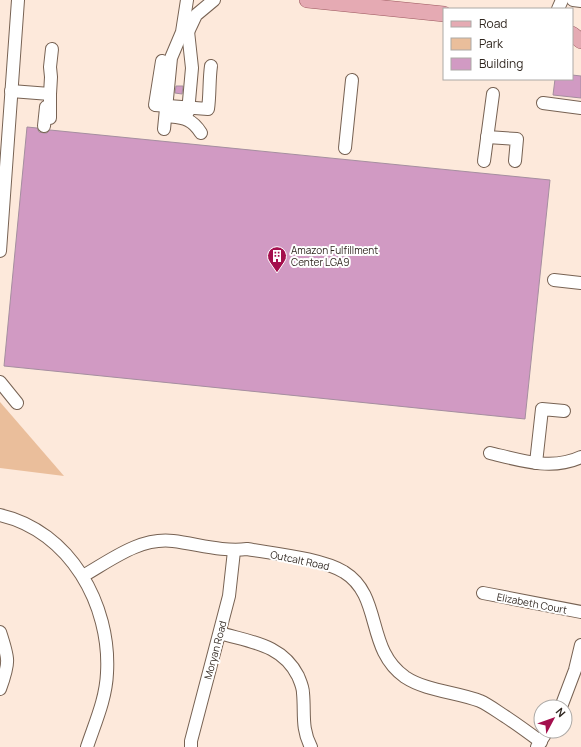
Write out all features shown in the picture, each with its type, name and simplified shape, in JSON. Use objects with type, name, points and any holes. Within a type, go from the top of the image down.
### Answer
[{"type":"main road","points":[[316,0],[396,5],[443,14]]},
{"type":"main road","points":[[573,35],[581,41]]},
{"type":"street","points":[[0,251],[18,0]]},
{"type":"street","points":[[163,109],[171,58],[182,32],[187,0]]},
{"type":"street","points":[[188,32],[196,15],[214,0]]},
{"type":"street","points":[[574,0],[581,1]]},
{"type":"street","points":[[186,14],[192,68],[186,113],[201,133]]},
{"type":"street","points":[[47,122],[45,108],[50,94],[52,49]]},
{"type":"street","points":[[162,61],[159,82],[164,129]]},
{"type":"street","points":[[163,109],[186,113],[208,110],[211,66]]},
{"type":"street","points":[[345,148],[352,80]]},
{"type":"street","points":[[11,91],[50,94]]},
{"type":"street","points":[[484,161],[493,94]]},
{"type":"street","points":[[542,103],[581,108]]},
{"type":"street","points":[[487,137],[517,139],[515,161]]},
{"type":"street","points":[[554,280],[581,283]]},
{"type":"street","points":[[0,382],[17,403]]},
{"type":"street","points":[[536,463],[542,409],[564,411]]},
{"type":"street","points":[[490,452],[520,461],[536,463],[560,464],[581,458]]},
{"type":"street","points":[[0,515],[13,518],[33,528],[49,538],[70,558],[83,576],[100,617],[105,632],[108,653],[107,675],[103,701],[87,747]]},
{"type":"street","name":"Outcalt Road","points":[[83,576],[133,547],[150,542],[172,540],[234,551],[246,549],[328,564],[344,573],[358,584],[367,598],[380,644],[387,658],[396,669],[416,683],[481,701],[495,709],[539,744]]},
{"type":"street","name":"Moryan Road","points":[[191,747],[191,741],[229,596],[234,551]]},
{"type":"street","name":"Elizabeth Court","points":[[483,593],[581,612]]},
{"type":"street","points":[[0,632],[8,656],[8,666],[0,690]]},
{"type":"street","points":[[220,633],[267,647],[281,654],[288,661],[300,680],[303,691],[303,719],[305,734],[310,747]]},
{"type":"street","points":[[565,699],[578,671],[581,645]]},
{"type":"green space","points":[[0,402],[64,476],[0,468]]},
{"type":"building","points":[[573,75],[581,76],[581,98],[553,95],[555,80],[573,80]]},
{"type":"building","points":[[176,86],[183,86],[182,94],[175,93]]},
{"type":"building","name":"Amazon Fulfillment Center LGA9","points":[[27,127],[37,128],[39,132],[44,133],[47,133],[50,130],[550,180],[525,419],[4,366]]},
{"type":"place","name":"Amazon Fulfillment Center LGA9","points":[[277,273]]}]
